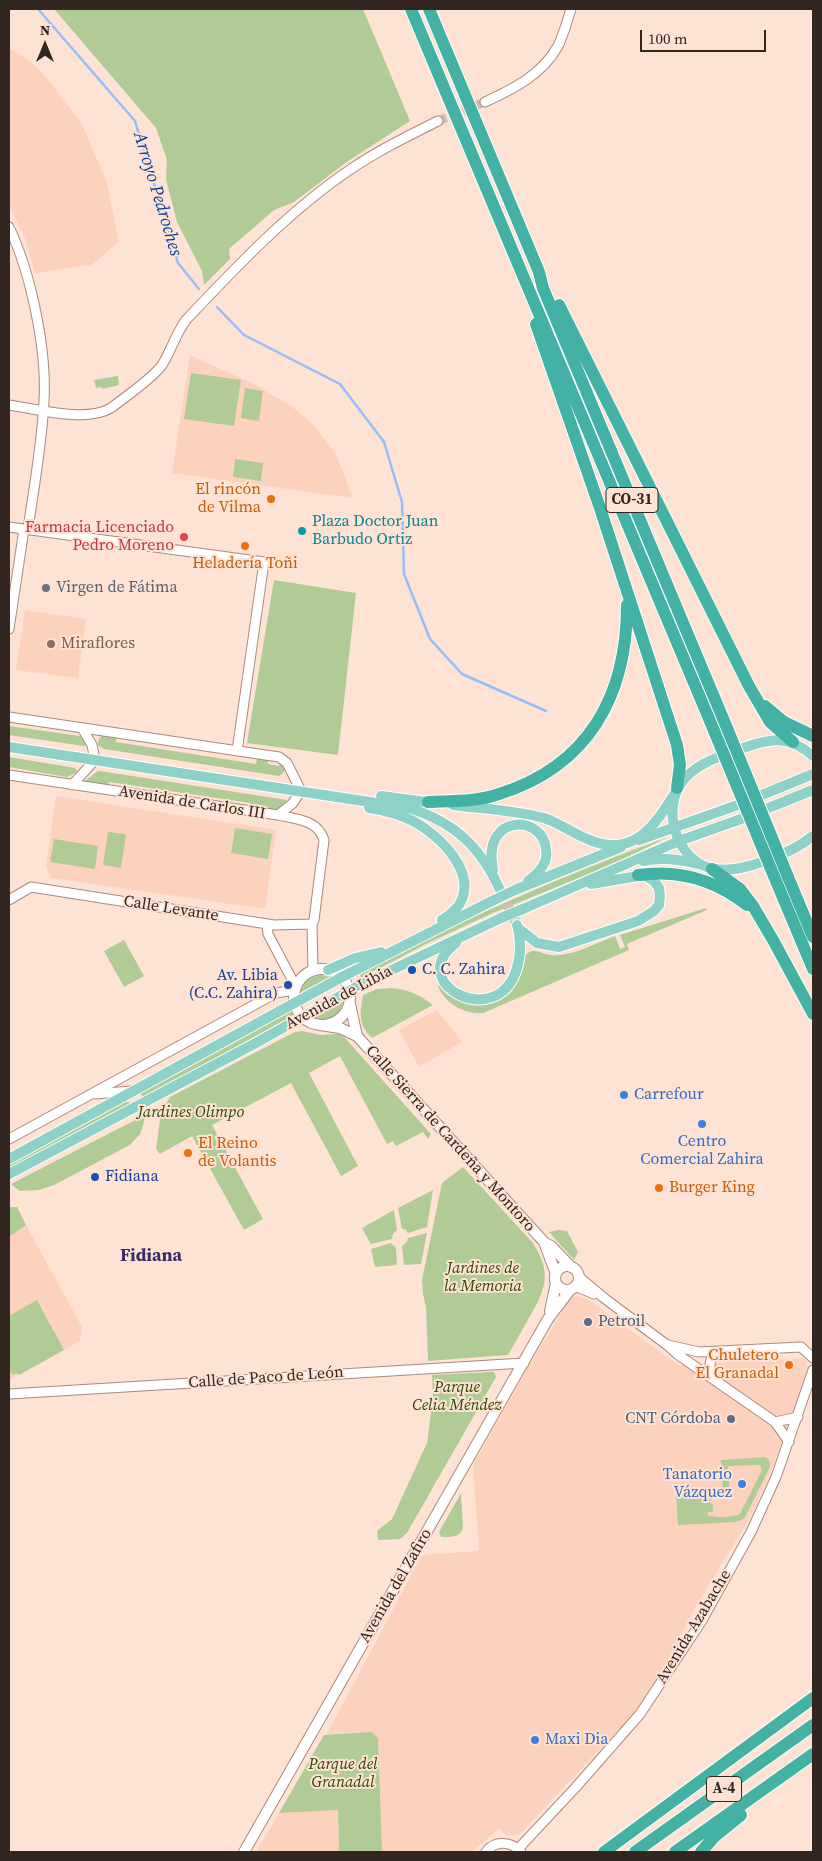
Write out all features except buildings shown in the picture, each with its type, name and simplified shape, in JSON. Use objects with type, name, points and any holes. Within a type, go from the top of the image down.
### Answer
[{"type":"highway","name":"CO-31","points":[[411,9],[715,733],[782,879],[813,937]]},
{"type":"highway","name":"CO-31","points":[[429,9],[539,272],[543,288],[727,728],[813,969]]},
{"type":"highway","points":[[539,272],[550,286],[749,686],[770,722],[803,747]]},
{"type":"highway","points":[[527,289],[531,310],[600,508],[677,744],[680,765],[676,790]]},
{"type":"highway","points":[[428,802],[474,800],[516,788],[534,780],[558,764],[583,741],[602,715],[621,669],[626,642],[627,595]]},
{"type":"highway","points":[[749,686],[763,704],[776,716],[813,736]]},
{"type":"highway","points":[[707,867],[740,889],[761,918],[813,1014]]},
{"type":"highway","points":[[638,875],[671,872],[702,879],[733,895],[761,918]]},
{"type":"highway","points":[[604,1852],[813,1698]]},
{"type":"highway","name":"A-4","points":[[635,1852],[813,1725]]},
{"type":"highway","name":"A-4","points":[[675,1852],[813,1754]]},
{"type":"highway","points":[[701,1852],[741,1815],[753,1797]]},
{"type":"highway","points":[[598,1852],[632,1832]]},
{"type":"main road","points":[[324,794],[341,790],[535,816],[551,821],[588,840],[619,845],[630,843],[643,834],[657,820],[676,790],[694,770],[710,761],[764,741],[779,740],[803,747],[813,756]]},
{"type":"main road","name":"Avenida de Carlos III","points":[[9,746],[324,794]]},
{"type":"main road","name":"Avenida de Libia","points":[[9,1160],[342,976],[518,888],[630,843],[769,793],[813,774]]},
{"type":"main road","points":[[676,790],[673,808],[674,828],[679,841],[691,856],[707,867]]},
{"type":"main road","name":"Avenida de Libia","points":[[9,1174],[350,991],[468,933],[679,841],[813,790]]},
{"type":"main road","points":[[324,794],[409,808],[438,819],[471,843],[487,863],[500,890]]},
{"type":"main road","points":[[357,799],[365,807],[396,814],[421,826],[444,845],[460,868],[464,888],[460,903],[427,932]]},
{"type":"main road","points":[[495,878],[491,848],[496,836],[503,829],[512,826],[528,826],[536,830],[544,840],[546,858],[542,868],[518,888]]},
{"type":"main road","points":[[627,863],[663,858],[732,870],[753,865],[795,847],[813,836]]},
{"type":"main road","points":[[468,933],[446,950],[441,963],[444,982],[451,991],[463,998],[476,1000],[489,998],[507,986],[514,976],[519,951],[517,926],[527,937],[537,943],[559,946],[638,921],[648,916],[657,908],[660,896],[659,888],[654,881],[648,876],[638,875],[570,889]]},
{"type":"main road","points":[[328,970],[355,958],[395,949]]},
{"type":"main road","points":[[303,1017],[295,1003],[295,988],[301,978],[313,970],[328,970],[342,976],[350,991]]},
{"type":"main road","name":"Calle Sierra de Cardeña y Montoro","points":[[350,991],[350,1004],[357,1036]]},
{"type":"main road","points":[[320,1025],[336,1022],[342,1017],[350,1004]]},
{"type":"main road","name":"Calle Sierra de Cardeña y Montoro","points":[[303,1017],[311,1022],[340,1028],[357,1036],[544,1242],[551,1246],[571,1267]]},
{"type":"main road","name":"Calle Sierra de Cardeña y Montoro","points":[[544,1242],[556,1278]]},
{"type":"main road","points":[[571,1267],[576,1271],[575,1284],[562,1289],[556,1278],[560,1268],[571,1267]]},
{"type":"main road","name":"Avenida del Zafiro","points":[[548,1319],[556,1278]]},
{"type":"main road","name":"Avenida del Zafiro","points":[[244,1852],[548,1319],[575,1284]]},
{"type":"street","points":[[484,102],[515,87],[545,64],[558,45],[572,9]]},
{"type":"street","points":[[9,405],[79,415],[96,415],[111,408],[157,371],[165,359],[179,329],[194,312],[264,242],[319,192],[372,156],[438,121]]},
{"type":"street","points":[[9,227],[24,269],[36,318],[43,368],[44,410],[9,629]]},
{"type":"street","points":[[9,527],[264,562],[237,751]]},
{"type":"street","points":[[9,717],[280,757],[287,764],[301,791]]},
{"type":"street","points":[[72,785],[95,760],[92,745],[82,728]]},
{"type":"street","name":"Avenida de Carlos III","points":[[9,775],[278,815],[292,804],[301,791]]},
{"type":"street","points":[[278,815],[316,825],[322,832],[324,840],[312,924],[313,970]]},
{"type":"street","name":"Calle Levante","points":[[9,900],[31,887],[267,924],[312,924]]},
{"type":"street","points":[[267,924],[268,934],[295,988]]},
{"type":"street","name":"Avenida de Libia","points":[[9,1139],[276,993],[295,988]]},
{"type":"street","points":[[90,1094],[134,1091]]},
{"type":"street","points":[[575,1284],[604,1298],[677,1354],[775,1422],[789,1442]]},
{"type":"street","points":[[667,1345],[699,1352],[801,1347],[813,1358]]},
{"type":"street","points":[[711,1377],[710,1365],[714,1352]]},
{"type":"street","name":"Calle de Paco de León","points":[[9,1394],[524,1362]]},
{"type":"street","name":"Avenida Azabache","points":[[520,1851],[640,1714],[701,1622],[751,1532],[776,1477],[813,1370]]},
{"type":"street","points":[[775,1422],[798,1417]]},
{"type":"street","points":[[486,1852],[501,1843],[520,1851]]},
{"type":"shaded area","points":[[9,48],[31,62],[45,76],[82,124],[106,180],[119,242],[91,265],[35,273],[24,235],[9,206]]},
{"type":"shaded area","points":[[190,355],[254,384],[291,406],[311,422],[336,454],[353,498],[172,473]]},
{"type":"shaded area","name":"Miraflores","points":[[25,610],[86,619],[78,678],[16,670]]},
{"type":"shaded area","points":[[56,796],[276,830],[265,909],[51,878],[46,867]]},
{"type":"shaded area","points":[[437,1010],[462,1042],[419,1067],[399,1030]]},
{"type":"shaded area","points":[[26,1225],[82,1327],[80,1341],[9,1380],[9,1237]]},
{"type":"shaded area","points":[[578,1296],[589,1300],[678,1365],[804,1358],[809,1369],[772,1469],[748,1521],[696,1606],[648,1698],[520,1834],[508,1836],[499,1829],[471,1852],[381,1852],[371,1732],[327,1734],[422,1555],[479,1551],[473,1465],[529,1365],[571,1297]]},
{"type":"shaded area","points":[[338,1810],[339,1852],[256,1852],[279,1813]]},
{"type":"green space","points":[[54,9],[363,9],[410,121],[348,161],[294,202],[274,210],[229,249],[230,259],[204,285],[202,271],[177,222],[166,179],[167,160],[156,128]]},
{"type":"green space","points":[[191,373],[241,380],[234,426],[184,419]]},
{"type":"green space","points":[[118,376],[119,385],[102,389],[102,387],[96,388],[94,380]]},
{"type":"green space","points":[[245,388],[263,391],[259,421],[241,418]]},
{"type":"green space","points":[[235,459],[263,463],[261,481],[233,477]]},
{"type":"green space","points":[[274,580],[356,593],[338,755],[247,743]]},
{"type":"green space","points":[[9,726],[80,736],[86,745],[9,735]]},
{"type":"green space","points":[[104,735],[116,737],[116,742],[256,764],[257,757],[268,759],[268,764],[279,766],[280,761],[286,768],[279,776],[104,749],[98,745],[98,742]]},
{"type":"green space","points":[[9,757],[75,768],[77,771],[67,777],[9,767]]},
{"type":"green space","points":[[98,771],[287,800],[275,809],[260,810],[250,809],[250,803],[109,782],[108,788],[86,784],[86,780]]},
{"type":"green space","points":[[235,828],[272,834],[268,859],[231,853]]},
{"type":"green space","points":[[108,832],[126,834],[121,868],[103,865]]},
{"type":"green space","points":[[668,837],[616,863],[495,912],[428,943],[361,978],[360,974],[473,917],[589,867]]},
{"type":"green space","points":[[54,839],[98,846],[95,869],[50,862]]},
{"type":"green space","points":[[706,908],[707,910],[627,944],[629,950],[483,1013],[469,1012],[456,1007],[445,998],[438,986],[441,984],[451,995],[463,1002],[487,1004],[494,1002],[506,994],[516,983],[525,955],[528,953],[536,951],[553,955],[568,954],[615,936],[620,949],[625,947],[620,935]]},
{"type":"green space","points":[[124,940],[144,976],[124,987],[104,951]]},
{"type":"green space","points":[[321,975],[330,977],[300,993],[308,980]]},
{"type":"green space","points":[[392,988],[414,994],[433,1005],[372,1038],[362,1023],[361,1007],[363,995],[377,989]]},
{"type":"green space","points":[[343,1001],[340,1010],[332,1017],[323,1020],[313,1018]]},
{"type":"green space","points":[[292,1010],[294,1015],[144,1098],[140,1093]]},
{"type":"green space","name":"Jardines Olimpo","points":[[302,1031],[321,1035],[338,1034],[344,1037],[431,1134],[428,1139],[423,1132],[396,1146],[393,1141],[387,1144],[340,1056],[309,1073],[358,1166],[341,1176],[291,1083],[212,1125],[263,1219],[244,1230],[192,1136],[160,1154],[156,1149],[161,1113],[170,1097],[295,1032]]},
{"type":"green space","points":[[124,1101],[131,1103],[9,1169],[9,1163]]},
{"type":"green space","points":[[145,1115],[140,1134],[130,1145],[54,1185],[39,1190],[20,1191],[11,1184]]},
{"type":"green space","name":"Jardines de la Memoria","points":[[463,1167],[533,1243],[543,1263],[545,1272],[543,1289],[535,1308],[508,1355],[428,1361],[426,1307],[422,1280],[442,1183]]},
{"type":"green space","points":[[433,1190],[427,1227],[408,1233],[405,1229],[402,1229],[398,1208]]},
{"type":"green space","points":[[9,1207],[17,1207],[26,1225],[9,1237]]},
{"type":"green space","points":[[394,1210],[397,1230],[393,1234],[392,1239],[371,1244],[362,1228]]},
{"type":"green space","points":[[567,1231],[578,1252],[574,1260],[549,1232]]},
{"type":"green space","points":[[427,1233],[421,1264],[404,1265],[402,1246],[407,1242],[408,1238]]},
{"type":"green space","points":[[391,1243],[396,1248],[397,1265],[375,1267],[371,1249]]},
{"type":"green space","points":[[37,1300],[64,1350],[19,1375],[17,1373],[12,1375],[9,1369],[9,1316]]},
{"type":"green space","name":"Parque Celia Méndez","points":[[494,1372],[496,1377],[407,1533],[400,1539],[378,1540],[377,1531],[392,1519],[427,1443],[433,1397],[432,1375]]},
{"type":"green space","points":[[765,1457],[770,1462],[769,1469],[744,1519],[735,1522],[678,1525],[676,1495],[723,1492],[721,1460]],"holes":[[[760,1465],[762,1470],[740,1514],[724,1517],[707,1515],[708,1512],[713,1512],[713,1505],[709,1502],[713,1498],[730,1497],[728,1466]]]},
{"type":"green space","points":[[461,1493],[462,1531],[454,1536],[441,1537],[439,1532]]},
{"type":"green space","name":"Parque del Granadal","points":[[371,1732],[378,1738],[382,1850],[381,1852],[339,1852],[338,1810],[279,1813],[324,1735]]},
{"type":"waterway","name":"Arroyo Pedroches","points":[[38,9],[135,121],[178,263],[199,289]]},
{"type":"waterway","name":"Arroyo Pedroches","points":[[217,307],[244,335],[340,384],[384,442],[402,502],[404,574],[430,639],[462,674],[546,711]]},
{"type":"tunnel","points":[[438,121],[485,102]]},
{"type":"tunnel","points":[[500,890],[516,923]]},
{"type":"place","name":"El rincón de Vilma","points":[[271,499]]},
{"type":"place","name":"Plaza Doctor Juan Barbudo Ortiz","points":[[302,531]]},
{"type":"place","name":"Farmacia Licenciado Pedro Moreno","points":[[184,537]]},
{"type":"place","name":"Heladería Toñi","points":[[245,546]]},
{"type":"place","name":"Virgen de Fátima","points":[[46,588]]},
{"type":"place","name":"Miraflores","points":[[51,644]]},
{"type":"place","name":"C. C. Zahira","points":[[412,970]]},
{"type":"place","name":"Av. Libia (C.C. Zahira)","points":[[288,985]]},
{"type":"place","name":"Carrefour","points":[[624,1095]]},
{"type":"place","name":"Centro Comercial Zahira","points":[[702,1124]]},
{"type":"place","name":"El Reino de Volantis","points":[[188,1153]]},
{"type":"place","name":"Fidiana","points":[[95,1177]]},
{"type":"place","name":"Burger King","points":[[659,1188]]},
{"type":"place","name":"Petroil","points":[[588,1322]]},
{"type":"place","name":"Chuletero El Granadal","points":[[789,1365]]},
{"type":"place","name":"CNT Córdoba","points":[[731,1419]]},
{"type":"place","name":"Tanatorio Vázquez","points":[[742,1484]]},
{"type":"place","name":"Maxi Dia","points":[[535,1740]]},
{"type":"district","name":"Fidiana","points":[[151,1256]]}]
